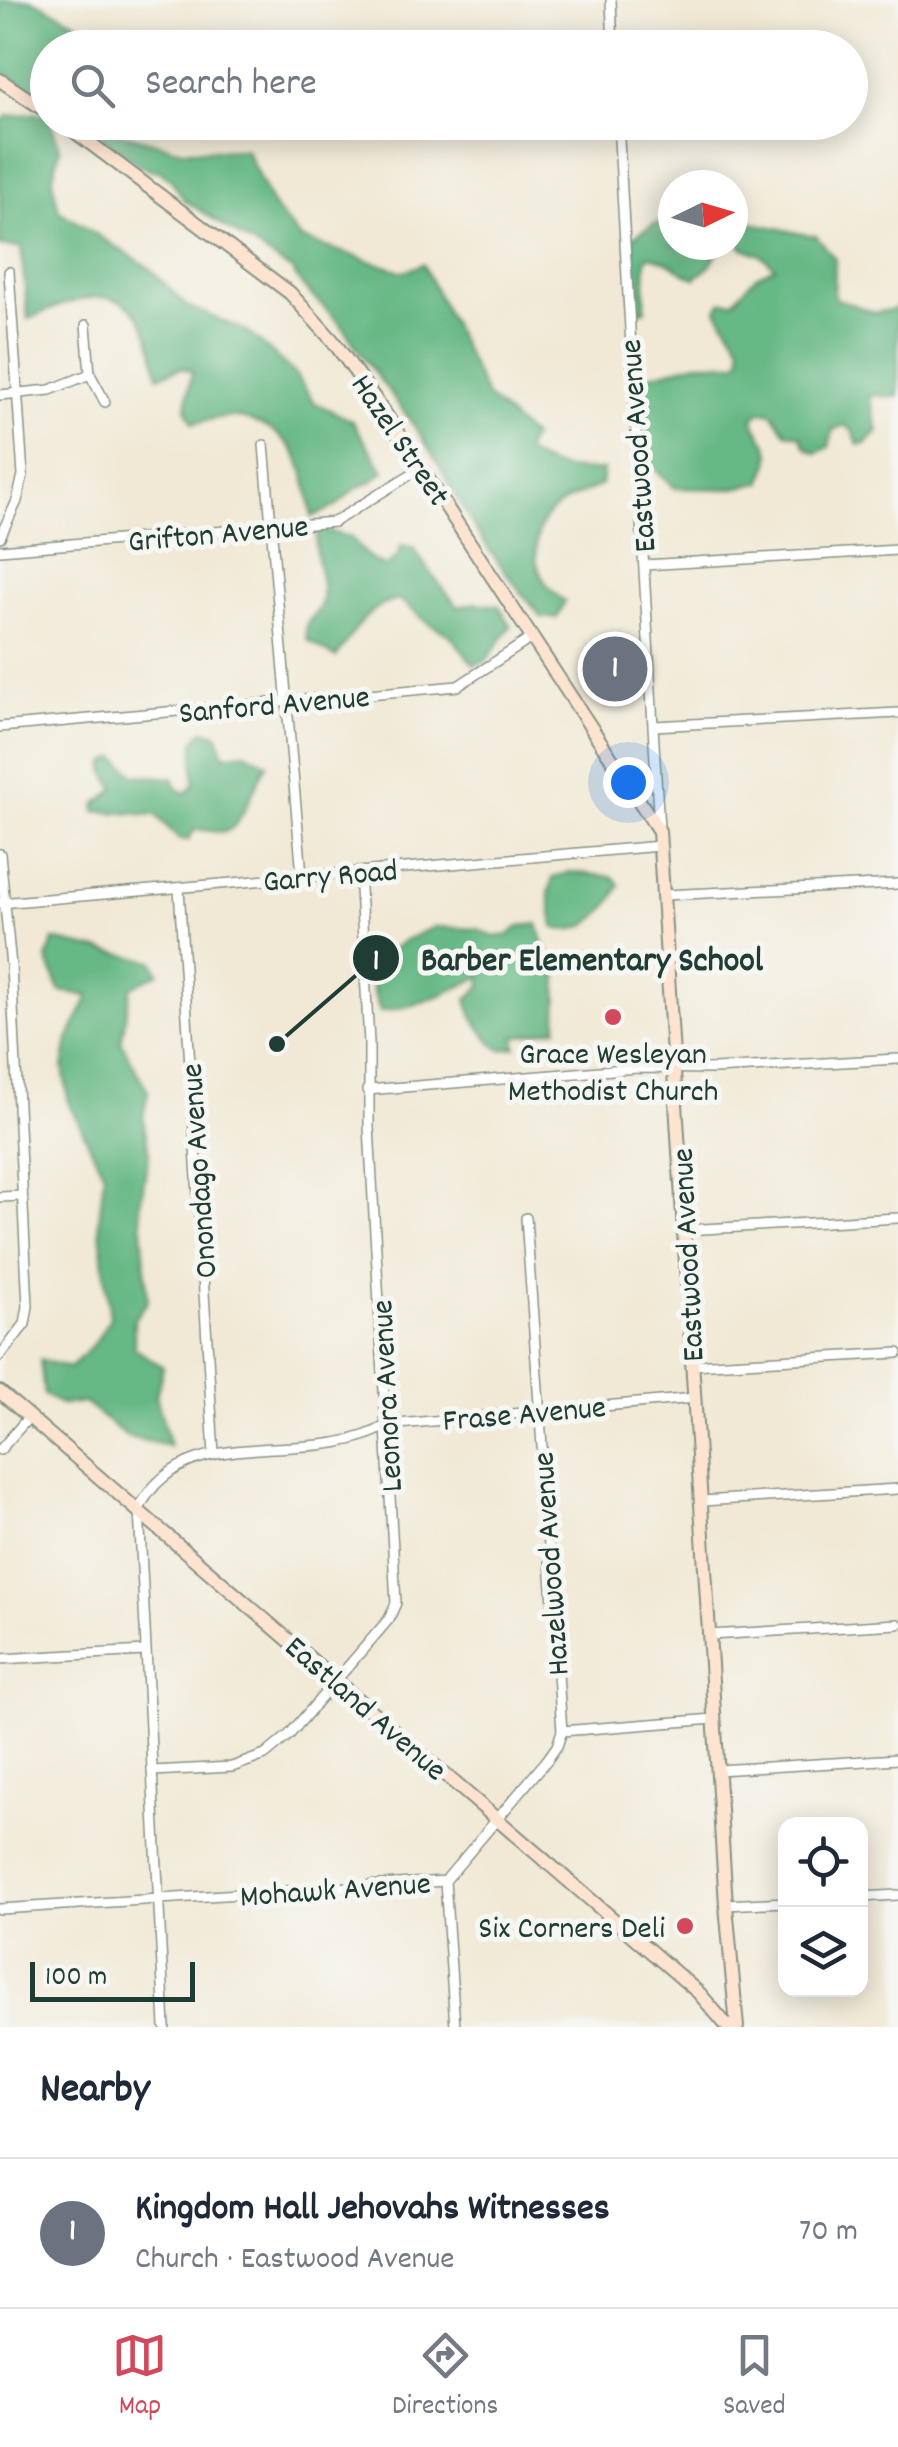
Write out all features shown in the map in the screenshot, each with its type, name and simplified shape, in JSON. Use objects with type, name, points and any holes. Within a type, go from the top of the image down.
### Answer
[{"type":"street","points":[[610,0],[612,30]]},
{"type":"street","points":[[0,80],[30,100]]},
{"type":"street","name":"Hazel Street","points":[[86,140],[290,293],[352,365],[659,831]]},
{"type":"street","name":"Eastwood Avenue","points":[[619,140],[736,2027]]},
{"type":"street","points":[[0,537],[17,501],[23,475],[10,272]]},
{"type":"street","points":[[86,325],[90,374],[105,402]]},
{"type":"street","points":[[0,395],[50,390],[90,374]]},
{"type":"street","points":[[264,445],[302,875]]},
{"type":"street","name":"Grifton Avenue","points":[[0,550],[334,522],[421,468]]},
{"type":"street","points":[[644,565],[898,550]]},
{"type":"street","name":"Sanford Avenue","points":[[0,726],[458,686],[533,637]]},
{"type":"street","points":[[654,726],[898,713]]},
{"type":"street","name":"Garry Road","points":[[2,903],[660,846]]},
{"type":"street","points":[[0,854],[28,1315],[0,1356]]},
{"type":"street","name":"Leonora Avenue","points":[[152,1771],[232,1767],[265,1755],[289,1734],[389,1619],[396,1603],[359,872]]},
{"type":"street","points":[[664,895],[898,884]]},
{"type":"street","name":"Onondago Avenue","points":[[179,888],[214,1454]]},
{"type":"street","points":[[368,1090],[637,1068],[898,1059]]},
{"type":"street","points":[[2,1061],[15,1060]]},
{"type":"street","points":[[0,1197],[22,1196]]},
{"type":"street","name":"Hazelwood Avenue","points":[[526,1218],[562,1731]]},
{"type":"street","points":[[685,1230],[898,1218]]},
{"type":"street","points":[[693,1365],[898,1353]]},
{"type":"street","name":"Eastland Avenue","points":[[0,1392],[698,1994],[728,2027]]},
{"type":"street","name":"Frase Avenue","points":[[140,1509],[159,1480],[214,1454],[353,1441],[387,1424],[695,1398]]},
{"type":"street","points":[[0,1450],[28,1417]]},
{"type":"street","points":[[702,1502],[898,1489]]},
{"type":"street","points":[[140,1509],[165,2027]]},
{"type":"street","points":[[709,1635],[898,1624]]},
{"type":"street","points":[[0,1659],[145,1652]]},
{"type":"street","points":[[562,1731],[714,1719]]},
{"type":"street","name":"Mohawk Avenue","points":[[0,1909],[445,1882],[557,1746],[562,1731]]},
{"type":"street","points":[[718,1770],[898,1759]]},
{"type":"street","points":[[445,1882],[454,2027]]},
{"type":"street","points":[[868,1897],[898,1895]]},
{"type":"street","points":[[726,1905],[778,1902]]},
{"type":"green space","points":[[0,0],[32,0],[77,22],[73,30],[30,30],[30,89],[0,71]]},
{"type":"green space","points":[[30,114],[30,140],[57,140],[60,149],[52,180],[59,211],[148,267],[187,306],[244,330],[261,343],[294,373],[314,402],[352,421],[384,471],[335,507],[312,517],[301,466],[286,441],[259,424],[235,417],[193,423],[186,408],[192,371],[181,368],[158,376],[152,345],[131,308],[99,297],[78,300],[28,319],[21,247],[0,246],[0,122],[8,116]]},
{"type":"green space","points":[[105,140],[145,140],[182,150],[246,150],[272,205],[301,239],[404,272],[423,264],[487,397],[532,437],[525,452],[562,468],[603,470],[601,485],[561,504],[538,532],[538,569],[543,580],[565,601],[557,618],[541,617],[501,566],[414,425],[341,324],[304,288],[293,271],[184,200],[172,181],[159,171],[144,168]]},
{"type":"green space","points":[[658,223],[658,259],[647,256],[645,310],[636,312],[632,303],[633,237]]},
{"type":"green space","points":[[748,223],[816,236],[835,259],[834,298],[876,313],[898,308],[898,397],[869,395],[878,431],[865,444],[858,445],[853,431],[844,425],[833,430],[829,447],[817,453],[806,447],[800,435],[787,433],[772,413],[762,411],[753,417],[770,451],[761,483],[728,489],[675,488],[648,463],[643,388],[646,376],[697,363],[735,363],[741,359],[741,346],[717,310],[721,302],[734,301],[756,276],[775,267],[748,250]]},
{"type":"green space","points":[[662,260],[713,260],[695,278]]},
{"type":"green space","points":[[319,529],[350,537],[371,560],[386,567],[398,556],[401,546],[414,548],[458,607],[475,603],[499,606],[511,626],[485,662],[474,665],[450,635],[400,600],[370,613],[336,657],[307,640],[306,625],[320,607],[322,595],[316,548]]},
{"type":"green space","points":[[203,730],[217,734],[224,755],[245,752],[267,764],[244,811],[229,830],[195,829],[188,840],[178,838],[156,815],[96,811],[96,804],[115,789],[105,772],[106,763],[116,757],[134,775],[173,778],[177,789],[187,793],[194,784],[194,742]]},
{"type":"green space","points":[[570,872],[613,877],[620,885],[594,920],[576,929],[554,927],[549,892],[553,878]]},
{"type":"green space","points":[[538,924],[558,973],[557,1028],[515,1037],[516,1047],[501,1050],[480,1028],[467,999],[481,986],[482,976],[420,1003],[380,1011],[373,991],[370,942],[388,952],[434,927],[478,929],[494,937],[509,935],[520,926]]},
{"type":"green space","points":[[53,940],[153,961],[159,973],[131,987],[121,1042],[148,1091],[143,1118],[149,1153],[140,1204],[148,1301],[134,1319],[134,1348],[163,1367],[156,1396],[170,1446],[128,1437],[83,1402],[62,1405],[44,1395],[40,1360],[70,1368],[96,1341],[110,1318],[99,1222],[104,1174],[69,1103],[63,1068],[68,1040],[89,996],[60,991],[47,959]]},
{"type":"place","name":"Kingdom Hall Jehovahs Witnesses","points":[[615,669]]},
{"type":"place","name":"Grace Wesleyan Methodist Church","points":[[613,1017]]},
{"type":"place","name":"Barber Elementary School","points":[[277,1044]]},
{"type":"place","name":"Six Corners Deli","points":[[685,1926]]}]
